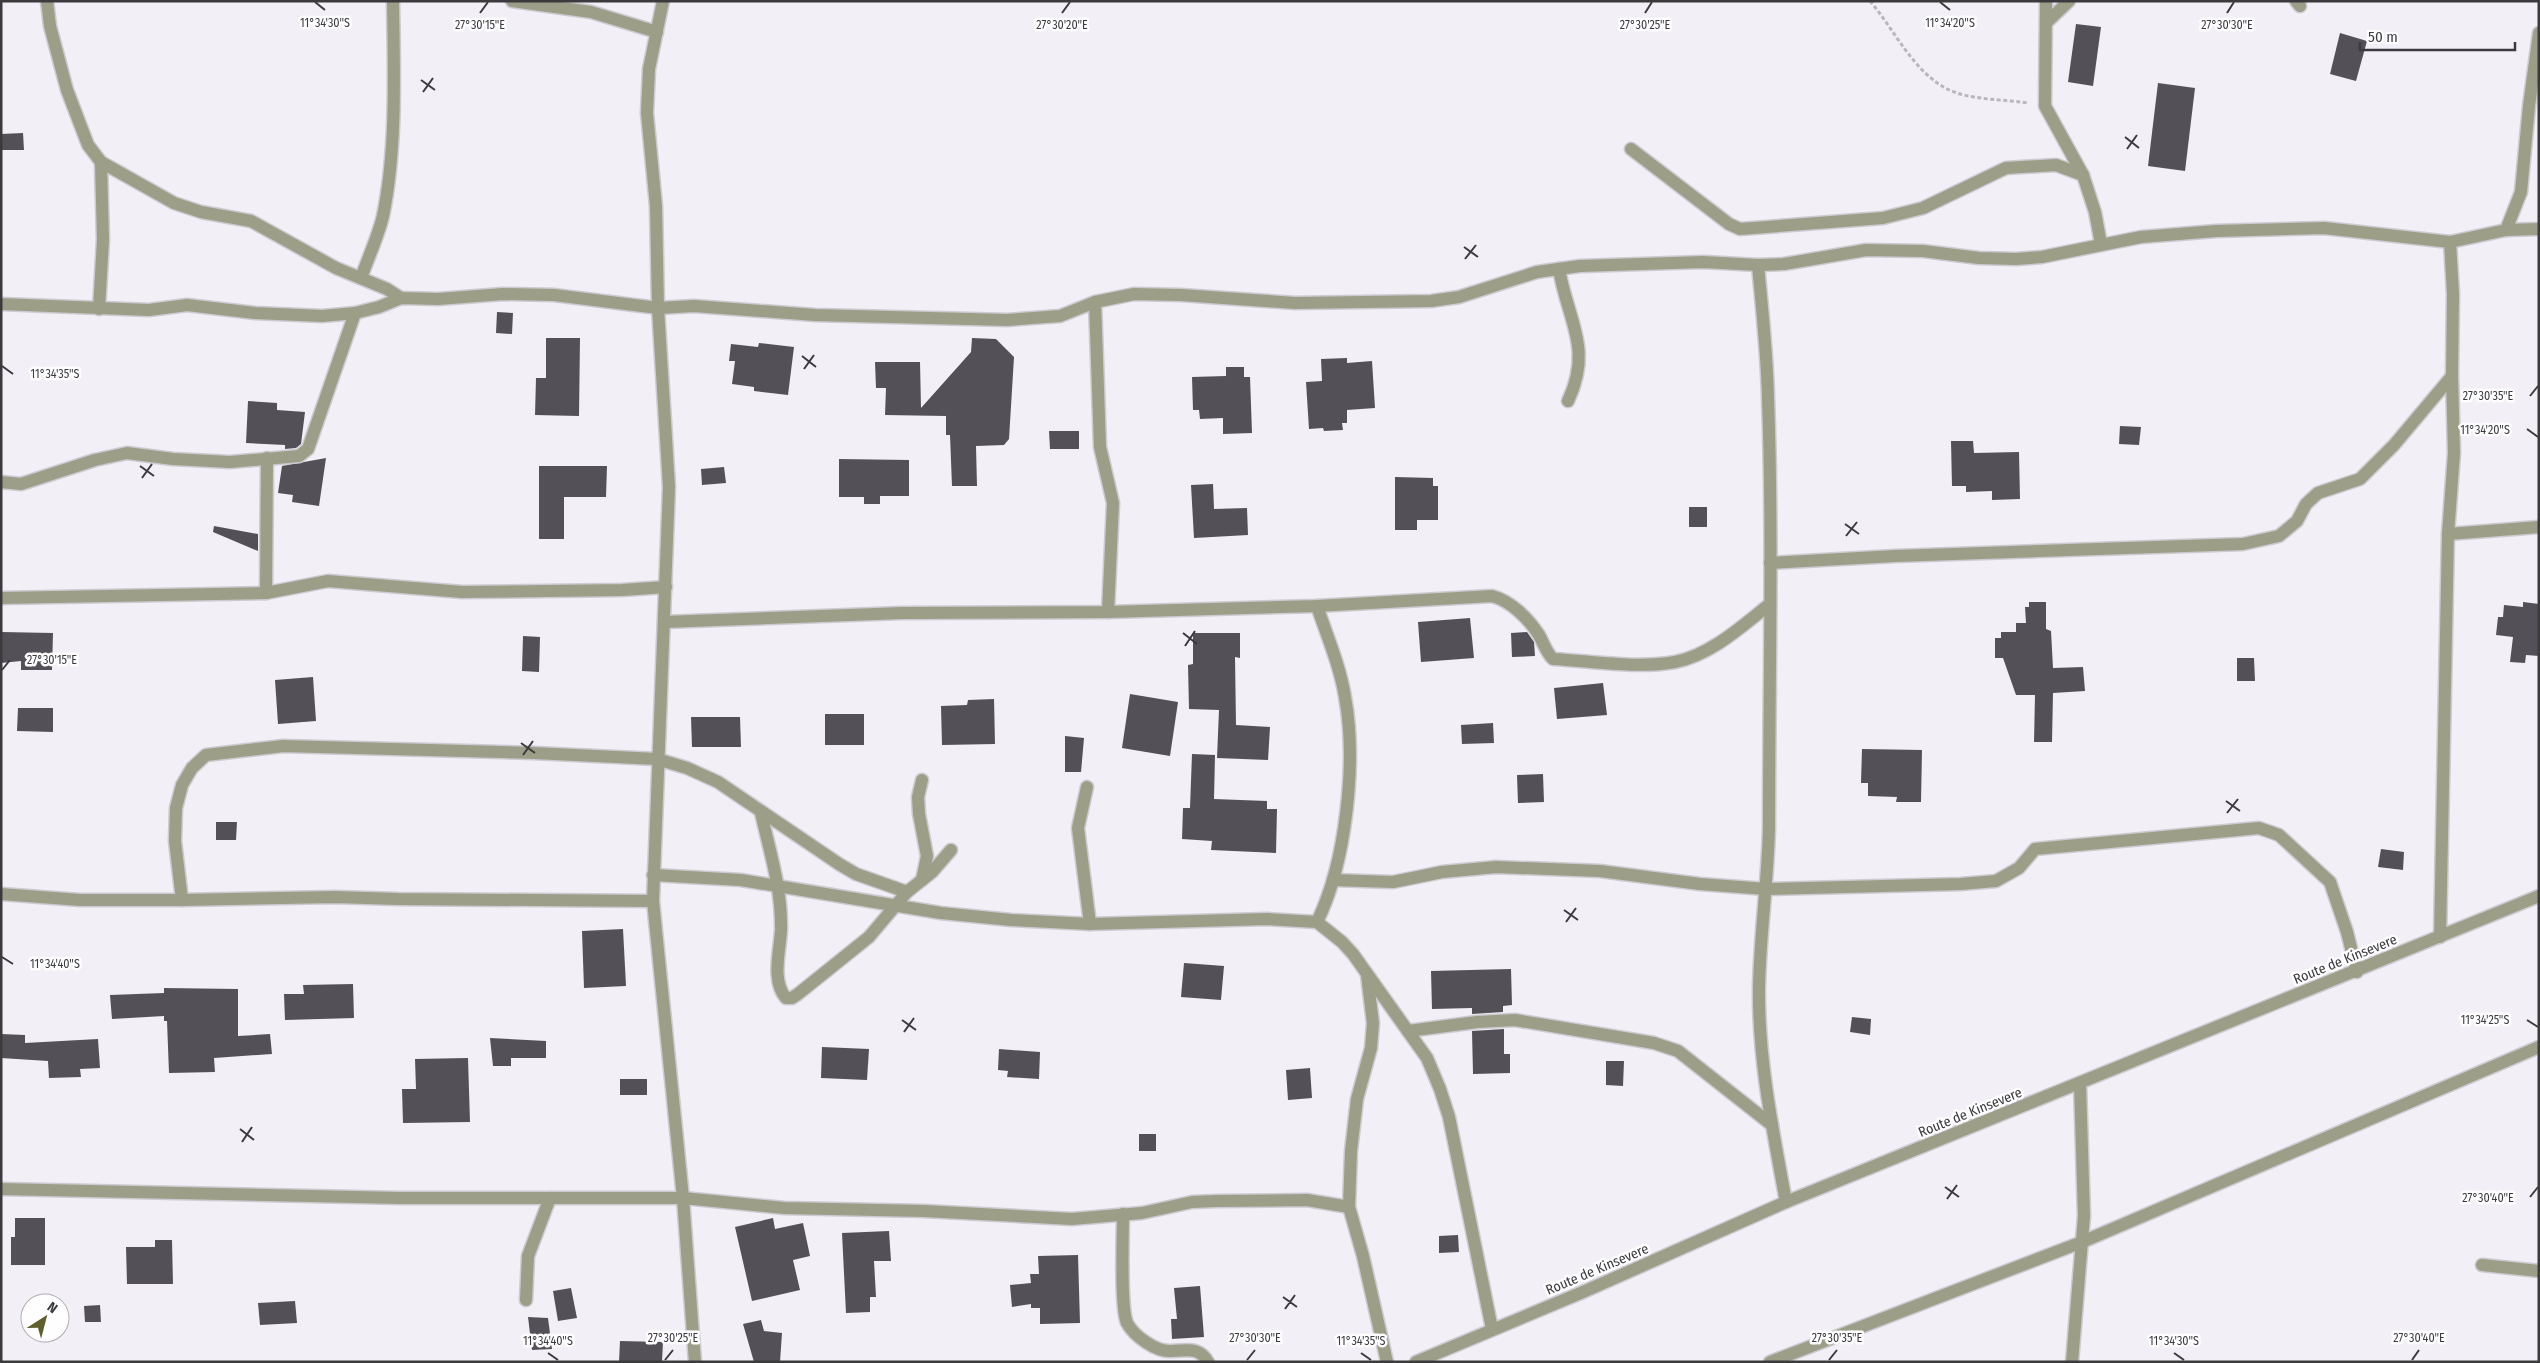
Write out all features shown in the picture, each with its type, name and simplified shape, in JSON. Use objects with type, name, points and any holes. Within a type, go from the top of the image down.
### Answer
[{"type":"street","points":[[47,1],[50,26],[67,90],[88,144],[100,162],[174,203],[201,212],[251,221],[336,268],[401,298]]},
{"type":"street","points":[[361,278],[383,216],[390,153],[394,67],[393,1]]},
{"type":"street","points":[[512,1],[589,6],[657,32]]},
{"type":"street","points":[[663,1],[649,68],[647,114],[656,206],[658,308],[669,488],[657,759],[653,902],[667,1060],[683,1198],[695,1362]]},
{"type":"street","points":[[2046,1],[2048,22],[2043,88],[2045,106],[2083,175],[2096,212],[2101,244]]},
{"type":"street","points":[[2048,22],[2068,1]]},
{"type":"street","points":[[2506,230],[2521,192],[2528,106],[2539,33]]},
{"type":"street","points":[[1631,149],[1729,224],[1740,230],[1883,218],[1923,208],[2006,168],[2056,165],[2083,175]]},
{"type":"street","points":[[99,309],[103,240],[100,162]]},
{"type":"street","points":[[1,304],[149,310],[187,305],[255,313],[322,316],[355,313],[379,307],[401,298],[438,299],[504,294],[554,295],[658,308],[694,306],[815,315],[1007,320],[1060,316],[1095,302],[1134,294],[1181,295],[1295,304],[1431,301],[1459,297],[1502,281],[1537,272],[1559,269],[1703,262],[1758,265],[1784,264],[1866,250],[1923,251],[1979,258],[2016,259],[2042,257],[2140,237],[2216,231],[2324,228],[2450,242],[2506,230],[2539,229]]},
{"type":"street","points":[[2440,937],[2448,534],[2454,453],[2452,376],[2453,294],[2450,242]]},
{"type":"street","points":[[1758,265],[1768,396],[1770,563],[1766,889],[1761,943],[1760,1027],[1766,1096],[1786,1202]]},
{"type":"street","points":[[1559,269],[1564,296],[1580,347],[1576,384],[1568,401]]},
{"type":"street","points":[[1095,302],[1100,448],[1113,503],[1108,612]]},
{"type":"street","points":[[1,482],[21,484],[95,460],[127,453],[173,459],[230,462],[299,456],[308,449],[355,313]]},
{"type":"street","points":[[1770,563],[1933,554],[2243,544],[2279,536],[2297,521],[2306,504],[2318,493],[2360,479],[2394,445],[2452,376]]},
{"type":"street","points":[[266,593],[267,458]]},
{"type":"street","points":[[2448,534],[2539,527]]},
{"type":"street","points":[[1,598],[266,593],[328,581],[462,592],[622,590],[666,587]]},
{"type":"street","points":[[664,622],[902,613],[1108,612],[1317,606],[1492,596],[1503,599],[1514,607],[1539,635],[1547,653],[1553,659],[1632,664],[1676,662],[1695,655],[1736,631],[1770,604]]},
{"type":"street","points":[[1316,922],[1334,880],[1344,828],[1348,734],[1346,698],[1338,666],[1317,606]]},
{"type":"street","points":[[182,900],[175,841],[176,808],[182,785],[192,768],[206,755],[283,746],[534,753],[657,759],[687,768],[718,782],[761,813],[850,871],[908,892]]},
{"type":"street","points":[[922,780],[918,797],[918,814],[927,856],[922,880]]},
{"type":"street","points":[[1087,787],[1078,828],[1090,924]]},
{"type":"street","points":[[761,813],[778,886],[781,930],[778,982],[781,993],[786,998],[792,998],[798,994],[870,937],[908,892],[951,850]]},
{"type":"street","points":[[1334,880],[1393,882],[1442,872],[1496,867],[1600,871],[1700,884],[1766,889],[1996,882],[2019,868],[2035,849],[2259,828],[2279,835],[2330,882],[2347,932],[2357,972]]},
{"type":"street","points":[[653,875],[741,880],[895,906],[1011,920],[1090,924],[1267,920],[1316,922],[1342,942],[1367,973],[1426,1058],[1440,1089],[1449,1118],[1492,1329]]},
{"type":"street","points":[[1,894],[80,900],[335,897],[653,902]]},
{"type":"street","name":"Route de Kinsevere","points":[[1416,1362],[1583,1292],[1786,1202],[2357,972],[2539,896]]},
{"type":"street","points":[[1367,973],[1373,1023],[1371,1048],[1357,1099],[1351,1150],[1349,1207],[1364,1256],[1387,1362]]},
{"type":"street","points":[[1408,1031],[1477,1022],[1515,1020],[1654,1043],[1678,1051],[1772,1125]]},
{"type":"street","points":[[1770,1362],[2082,1242],[2539,1047]]},
{"type":"street","points":[[2072,1362],[2084,1216],[2080,1084]]},
{"type":"street","points":[[1,1189],[400,1198],[683,1198],[784,1208],[924,1211],[1072,1219],[1142,1213],[1192,1202],[1307,1200],[1349,1207]]},
{"type":"street","points":[[526,1300],[528,1256],[550,1198]]},
{"type":"street","points":[[1123,1214],[1124,1300],[1127,1322],[1138,1335],[1155,1348],[1165,1352],[1194,1349],[1204,1356],[1208,1362]]},
{"type":"street","points":[[2482,1266],[2539,1271]]},
{"type":"path","points":[[1870,1],[1911,58],[1947,90],[1964,95],[2045,106]]},
{"type":"building","points":[[2076,24],[2101,27],[2093,86],[2068,82]]},
{"type":"building","points":[[2340,33],[2367,41],[2356,81],[2330,74]]},
{"type":"building","points":[[2158,83],[2195,88],[2185,171],[2148,166]]},
{"type":"building","points":[[23,133],[24,150],[1,150],[1,134]]},
{"type":"building","points":[[497,312],[513,313],[512,334],[496,333]]},
{"type":"building","points":[[546,338],[580,338],[579,416],[535,415],[536,378],[546,378]]},
{"type":"building","points":[[972,338],[996,339],[1014,357],[1009,439],[1004,445],[976,446],[977,486],[952,486],[950,435],[946,435],[946,416],[885,415],[886,388],[876,388],[875,362],[920,362],[921,408],[971,352]]},
{"type":"building","points":[[759,343],[794,347],[788,395],[754,391],[754,387],[732,384],[735,361],[729,361],[731,344],[758,347]]},
{"type":"building","points":[[1347,358],[1347,363],[1372,361],[1375,408],[1347,410],[1347,423],[1342,423],[1343,430],[1324,431],[1323,428],[1309,429],[1306,382],[1322,381],[1321,359]]},
{"type":"building","points":[[1226,367],[1244,367],[1244,377],[1250,377],[1252,433],[1223,434],[1223,418],[1200,419],[1199,410],[1193,410],[1192,377],[1226,376]]},
{"type":"building","points":[[248,401],[277,403],[277,410],[305,412],[301,444],[296,448],[285,449],[285,445],[246,443]]},
{"type":"building","points":[[2120,426],[2141,427],[2139,445],[2119,444]]},
{"type":"building","points":[[1049,431],[1079,431],[1079,449],[1050,449]]},
{"type":"building","points":[[1951,441],[1973,441],[1974,453],[2019,452],[2020,499],[1992,500],[1992,491],[1966,492],[1966,486],[1952,486]]},
{"type":"building","points":[[326,458],[319,506],[292,502],[293,495],[278,493],[282,466]]},
{"type":"building","points":[[839,459],[909,460],[909,496],[880,496],[880,504],[864,504],[864,497],[839,497]]},
{"type":"building","points":[[539,466],[607,466],[606,497],[564,497],[564,539],[539,539]]},
{"type":"building","points":[[724,467],[726,483],[702,485],[701,469]]},
{"type":"building","points":[[1395,477],[1433,478],[1433,486],[1438,486],[1438,520],[1417,520],[1417,530],[1395,530]]},
{"type":"building","points":[[1213,484],[1214,509],[1247,508],[1248,535],[1194,538],[1191,485]]},
{"type":"building","points":[[1689,507],[1707,507],[1707,527],[1689,527]]},
{"type":"building","points":[[214,526],[258,534],[258,551],[213,532]]},
{"type":"building","points":[[2029,602],[2046,602],[2046,629],[2051,631],[2053,668],[2083,667],[2085,691],[2053,693],[2052,742],[2034,742],[2035,695],[2016,695],[2003,658],[1995,658],[1995,638],[2001,638],[2001,632],[2016,632],[2016,623],[2026,623],[2025,607],[2029,607]]},
{"type":"building","points":[[2523,602],[2539,604],[2539,656],[2526,655],[2525,663],[2510,662],[2513,637],[2496,635],[2498,617],[2503,617],[2504,605],[2523,607]]},
{"type":"building","points":[[1470,618],[1474,658],[1421,662],[1418,622]]},
{"type":"building","points":[[1,632],[53,633],[52,670],[21,670],[21,661],[1,663]]},
{"type":"building","points":[[1527,632],[1534,642],[1535,656],[1512,657],[1511,633]]},
{"type":"building","points":[[1193,633],[1240,633],[1240,658],[1235,657],[1236,725],[1270,727],[1268,760],[1217,758],[1219,710],[1189,709],[1188,665],[1193,664]]},
{"type":"building","points":[[523,636],[540,637],[539,672],[522,671]]},
{"type":"building","points":[[2237,658],[2254,658],[2255,681],[2237,681]]},
{"type":"building","points":[[313,677],[316,721],[278,724],[275,680]]},
{"type":"building","points":[[1603,683],[1607,715],[1557,719],[1554,688]]},
{"type":"building","points":[[1130,694],[1178,702],[1170,756],[1122,748]]},
{"type":"building","points":[[994,699],[995,744],[942,745],[941,706],[967,705],[968,700]]},
{"type":"building","points":[[18,708],[53,708],[53,732],[17,731]]},
{"type":"building","points":[[825,714],[864,714],[864,745],[825,745]]},
{"type":"building","points":[[691,717],[740,717],[741,747],[692,747]]},
{"type":"building","points":[[1493,723],[1494,743],[1462,744],[1461,725]]},
{"type":"building","points":[[1065,736],[1084,738],[1081,772],[1065,772]]},
{"type":"building","points":[[1862,749],[1922,750],[1921,802],[1896,802],[1897,797],[1868,796],[1868,783],[1861,783]]},
{"type":"building","points":[[1192,754],[1215,755],[1214,799],[1267,801],[1267,809],[1277,809],[1276,853],[1211,850],[1212,841],[1182,839],[1183,808],[1190,808]]},
{"type":"building","points":[[1543,774],[1544,802],[1518,803],[1517,775]]},
{"type":"building","points":[[216,822],[237,822],[236,840],[216,840]]},
{"type":"building","points":[[2381,849],[2404,852],[2403,870],[2378,867]]},
{"type":"building","points":[[623,929],[626,986],[584,988],[582,931]]},
{"type":"building","points":[[1184,963],[1224,966],[1221,1000],[1181,997]]},
{"type":"building","points":[[1511,969],[1512,1005],[1503,1006],[1503,1012],[1472,1014],[1472,1008],[1432,1009],[1431,971]]},
{"type":"building","points":[[353,984],[354,1018],[285,1020],[284,994],[304,994],[303,985]]},
{"type":"building","points":[[164,988],[238,989],[238,1036],[270,1034],[272,1054],[214,1058],[215,1072],[169,1073],[167,1021],[164,1021],[164,1016],[112,1019],[110,995],[164,993]]},
{"type":"building","points":[[1852,1017],[1871,1019],[1870,1035],[1850,1032]]},
{"type":"building","points":[[1504,1029],[1504,1054],[1510,1054],[1510,1073],[1473,1074],[1472,1031]]},
{"type":"building","points":[[1,1034],[25,1035],[25,1043],[98,1039],[100,1068],[80,1069],[81,1077],[49,1078],[48,1061],[1,1058]]},
{"type":"building","points":[[490,1038],[546,1041],[546,1058],[511,1058],[511,1066],[493,1066]]},
{"type":"building","points":[[822,1047],[869,1049],[867,1080],[821,1078]]},
{"type":"building","points":[[999,1049],[1040,1052],[1039,1079],[1007,1077],[1008,1071],[998,1070]]},
{"type":"building","points":[[468,1058],[470,1122],[403,1123],[402,1089],[416,1089],[415,1059]]},
{"type":"building","points":[[1606,1061],[1624,1061],[1623,1086],[1606,1085]]},
{"type":"building","points":[[1310,1068],[1312,1098],[1288,1100],[1286,1070]]},
{"type":"building","points":[[620,1079],[647,1079],[647,1095],[620,1095]]},
{"type":"building","points":[[1139,1134],[1156,1134],[1156,1151],[1139,1151]]},
{"type":"building","points":[[15,1218],[45,1218],[45,1265],[11,1265],[11,1237],[15,1237]]},
{"type":"building","points":[[773,1218],[775,1229],[803,1223],[810,1256],[793,1260],[800,1290],[752,1301],[735,1227]]},
{"type":"building","points":[[889,1231],[891,1261],[874,1261],[876,1297],[870,1297],[870,1312],[846,1313],[842,1233]]},
{"type":"building","points":[[1458,1235],[1459,1252],[1439,1253],[1439,1236]]},
{"type":"building","points":[[155,1240],[172,1240],[173,1284],[127,1284],[126,1247],[155,1247]]},
{"type":"building","points":[[1078,1255],[1080,1323],[1040,1324],[1040,1308],[1031,1308],[1031,1304],[1012,1307],[1010,1285],[1031,1283],[1030,1274],[1039,1274],[1038,1256]]},
{"type":"building","points":[[1200,1286],[1204,1337],[1172,1339],[1171,1319],[1177,1319],[1174,1288]]},
{"type":"building","points":[[571,1288],[577,1318],[558,1321],[553,1291]]},
{"type":"building","points":[[295,1301],[297,1323],[260,1325],[258,1303]]},
{"type":"building","points":[[100,1305],[101,1322],[85,1322],[84,1306]]},
{"type":"building","points":[[528,1317],[548,1318],[552,1349],[532,1350]]},
{"type":"building","points":[[761,1320],[764,1331],[782,1333],[780,1362],[754,1362],[743,1324]]},
{"type":"building","points":[[620,1341],[663,1342],[662,1362],[619,1362]]}]
